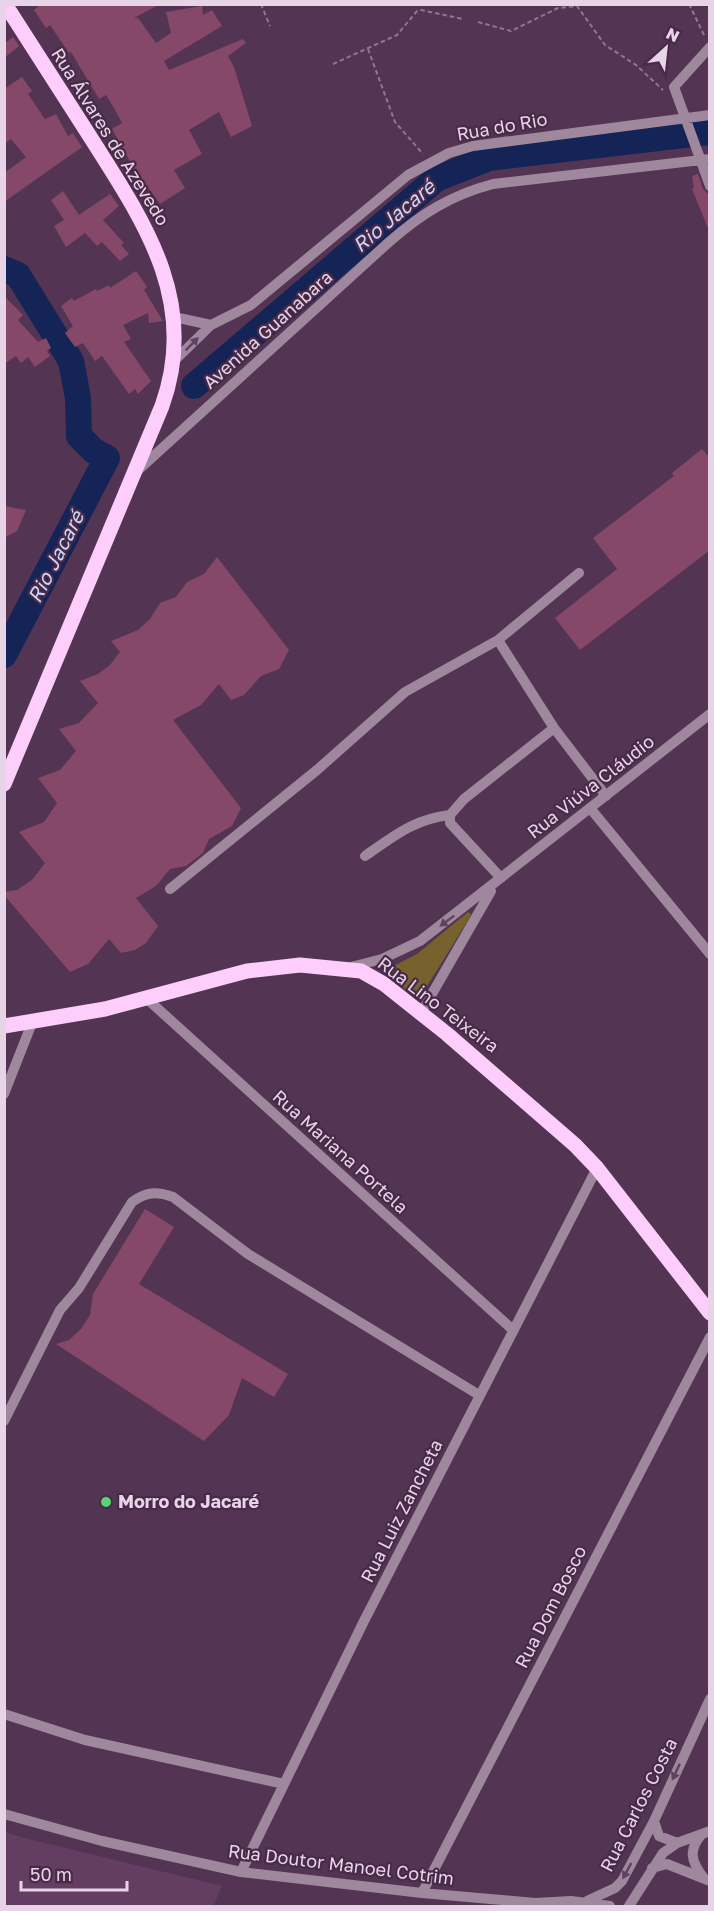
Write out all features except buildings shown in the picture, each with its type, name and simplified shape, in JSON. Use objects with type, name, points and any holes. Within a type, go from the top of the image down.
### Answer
[{"type":"main road","name":"Rua Álvares de Azevedo","points":[[4,784],[168,385],[172,363],[174,317],[167,278],[147,231],[5,4]]},
{"type":"main road","name":"Rua Lino Teixeira","points":[[4,1026],[32,1023],[146,998],[247,970],[300,965],[348,968],[373,976],[554,1124],[597,1168],[710,1313]]},
{"type":"street","points":[[707,42],[674,87],[696,149],[705,160],[710,186]]},
{"type":"street","name":"Rua do Rio","points":[[172,363],[212,325],[251,305],[408,176],[449,153],[473,146],[710,115]]},
{"type":"street","name":"Avenida Guanabara","points":[[134,472],[389,242],[416,219],[440,204],[464,192],[493,184],[705,160]]},
{"type":"street","points":[[174,317],[212,325]]},
{"type":"street","points":[[170,890],[317,770],[405,692],[498,640],[579,573]]},
{"type":"street","points":[[498,640],[554,728],[606,796]]},
{"type":"street","name":"Rua Viúva Cláudio","points":[[348,968],[410,947],[497,882],[710,714]]},
{"type":"street","points":[[421,1013],[497,882],[450,823],[450,815],[464,799],[554,728]]},
{"type":"street","points":[[590,808],[710,954]]},
{"type":"street","points":[[365,856],[398,832],[427,818],[450,815]]},
{"type":"street","name":"Rua Mariana Portela","points":[[146,998],[513,1330]]},
{"type":"street","points":[[4,1094],[32,1023]]},
{"type":"street","name":"Rua Luiz Zancheta","points":[[241,1872],[479,1395],[597,1168]]},
{"type":"street","points":[[4,1421],[60,1310],[79,1288],[132,1203],[144,1194],[158,1192],[173,1197],[248,1254],[479,1395]]},
{"type":"street","name":"Rua Dom Bosco","points":[[422,1893],[710,1337]]},
{"type":"street","name":"Rua Carlos Costa","points":[[581,1905],[615,1888],[622,1881],[654,1821],[710,1699]]},
{"type":"street","points":[[4,1714],[85,1740],[284,1784]]},
{"type":"street","name":"Rua Doutor Manoel Cotrim","points":[[4,1814],[102,1841],[241,1872],[538,1905],[555,1900],[581,1905],[610,1906]]},
{"type":"street","points":[[654,1821],[659,1836],[677,1843]]},
{"type":"street","points":[[629,1906],[663,1853],[677,1843],[706,1833]]},
{"type":"street","points":[[706,1833],[695,1842],[691,1852],[696,1868],[706,1879]]},
{"type":"street","points":[[652,1869],[667,1864],[706,1879]]},
{"type":"path","points":[[261,4],[270,26]]},
{"type":"path","points":[[689,4],[707,42]]},
{"type":"path","points":[[478,22],[511,31],[558,8],[577,5],[610,49],[636,65],[661,89],[666,91],[674,87]]},
{"type":"path","points":[[333,64],[402,32],[417,11],[422,10],[463,19]]},
{"type":"path","points":[[368,49],[395,122],[430,163]]},
{"type":"shaded area","points":[[468,912],[471,914],[470,917],[419,999],[382,972],[417,954]]},
{"type":"shaded area","points":[[5,1832],[222,1886],[213,1906],[5,1906]]},
{"type":"waterway","name":"Rio Jacaré","points":[[194,386],[436,179],[489,158],[710,132]]},
{"type":"waterway","name":"Rio Jacaré","points":[[4,269],[18,275],[71,361],[78,398],[79,436],[94,451],[107,458],[4,655]]},
{"type":"place","name":"Morro do Jacaré","points":[[106,1502]]}]
